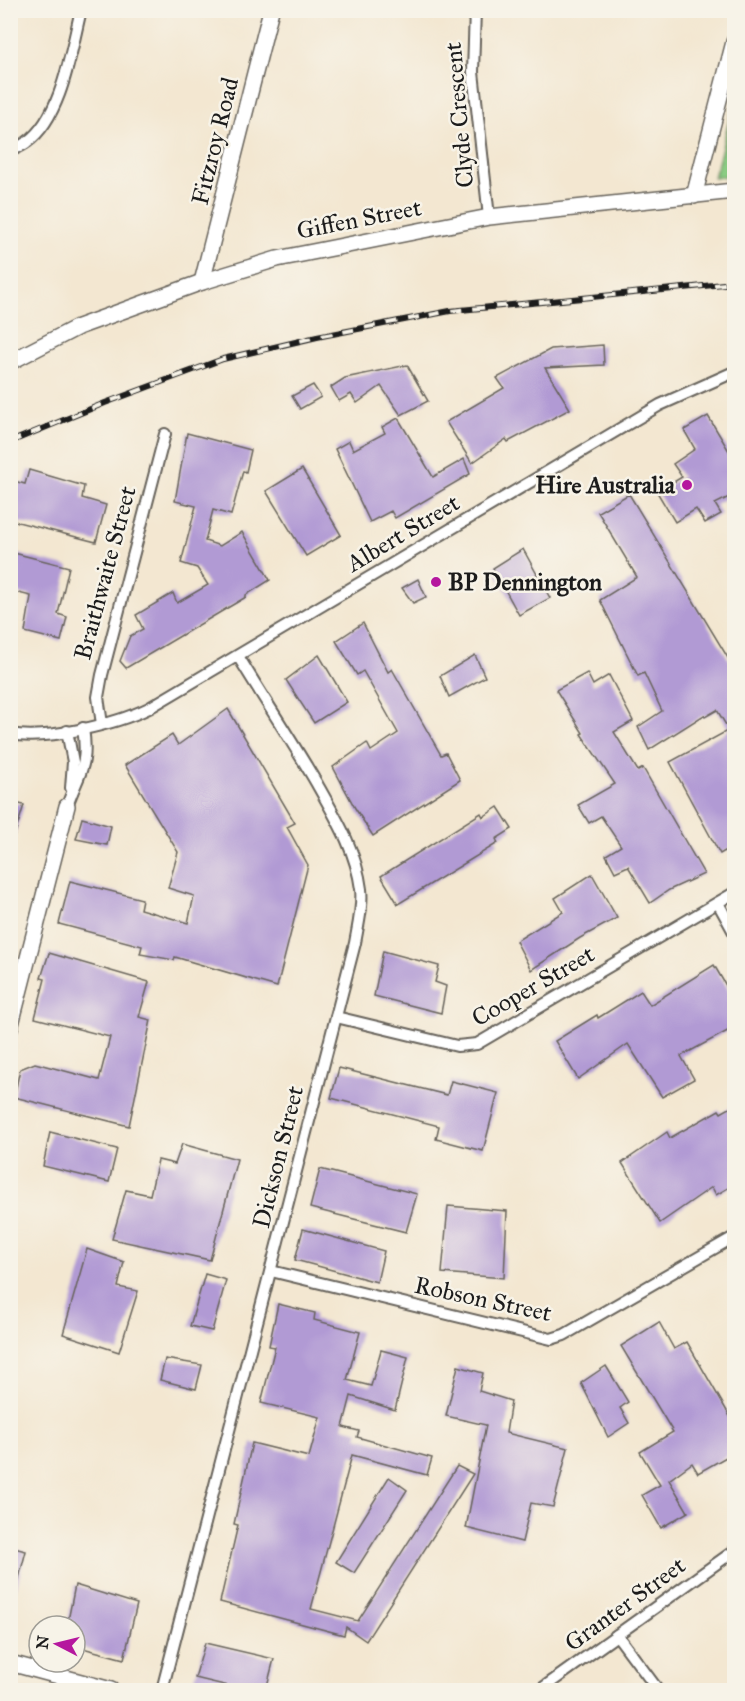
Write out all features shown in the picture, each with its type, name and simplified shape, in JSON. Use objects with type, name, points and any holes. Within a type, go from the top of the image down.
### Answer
[{"type":"street","points":[[10,151],[28,141],[42,126],[56,102],[81,10]]},
{"type":"street","name":"Fitzroy Road","points":[[202,282],[271,10]]},
{"type":"street","name":"Clyde Crescent","points":[[475,10],[473,72],[489,217]]},
{"type":"street","points":[[694,196],[735,42]]},
{"type":"street","name":"Giffen Street","points":[[10,362],[78,327],[202,282],[277,259],[489,217],[735,191]]},
{"type":"street","name":"Albert Street","points":[[10,734],[40,736],[67,731],[124,719],[149,708],[660,405],[735,372]]},
{"type":"street","name":"Braithwaite Street","points":[[67,806],[85,761],[102,675],[165,434]]},
{"type":"street","name":"Dickson Street","points":[[162,1690],[355,943],[360,913],[361,892],[357,869],[346,835],[309,770],[237,656]]},
{"type":"street","name":"Braithwaite Street","points":[[10,1028],[72,781],[73,762],[67,731]]},
{"type":"street","name":"Cooper Street","points":[[336,1017],[457,1046],[477,1044],[735,893]]},
{"type":"street","points":[[718,903],[735,932]]},
{"type":"street","name":"Robson Street","points":[[271,1271],[551,1339],[564,1335],[735,1237]]},
{"type":"street","name":"Granter Street","points":[[540,1690],[735,1551]]},
{"type":"street","points":[[617,1635],[658,1690]]},
{"type":"street","points":[[10,1663],[111,1690]]},
{"type":"green space","points":[[734,102],[734,175],[714,178]]},
{"type":"building","points":[[603,345],[604,365],[545,368],[570,409],[508,442],[506,439],[472,463],[446,422],[504,388],[497,378],[551,349]]},
{"type":"building","points":[[407,365],[428,401],[401,415],[381,386],[357,403],[351,394],[339,401],[331,387],[345,378]]},
{"type":"building","points":[[313,385],[321,397],[300,409],[292,396]]},
{"type":"building","points":[[708,416],[735,461],[735,494],[715,504],[721,514],[705,523],[696,509],[675,522],[657,492],[682,477],[673,464],[695,449],[684,430]]},
{"type":"building","points":[[398,418],[433,477],[464,459],[470,474],[395,518],[391,511],[370,522],[335,449],[349,441],[353,450],[385,433],[382,427]]},
{"type":"building","points":[[187,433],[251,450],[231,515],[213,510],[205,541],[220,546],[242,532],[270,580],[246,597],[126,668],[120,661],[130,636],[143,629],[136,615],[173,593],[177,603],[208,585],[197,568],[181,563],[196,506],[175,501]]},
{"type":"building","points":[[302,469],[341,535],[306,556],[266,491]]},
{"type":"building","points":[[29,470],[84,486],[82,498],[106,505],[96,542],[10,520],[10,480],[25,484]]},
{"type":"building","points":[[629,494],[731,663],[735,661],[735,845],[720,854],[670,762],[729,730],[717,710],[705,717],[704,715],[649,750],[638,727],[662,711],[644,673],[638,676],[600,600],[637,577],[598,512]]},
{"type":"building","points":[[523,549],[550,598],[519,615],[493,568]]},
{"type":"building","points":[[10,552],[69,567],[58,614],[67,617],[61,641],[25,632],[31,596],[10,591]]},
{"type":"building","points":[[418,579],[426,597],[413,603],[402,588]]},
{"type":"building","points":[[363,623],[388,672],[392,669],[441,755],[446,753],[460,780],[373,836],[333,767],[367,743],[371,751],[398,733],[363,671],[357,675],[336,641]]},
{"type":"building","points":[[319,655],[347,702],[314,723],[286,680]]},
{"type":"building","points":[[475,655],[485,677],[449,697],[440,676]]},
{"type":"building","points":[[587,673],[593,685],[609,675],[633,721],[614,732],[638,771],[643,768],[704,874],[669,890],[650,903],[628,866],[615,872],[606,855],[621,846],[601,816],[589,823],[578,805],[615,784],[581,734],[583,733],[556,690]]},
{"type":"building","points":[[228,709],[295,823],[287,827],[308,865],[277,987],[175,957],[174,960],[140,954],[142,946],[59,924],[70,881],[142,899],[140,909],[188,923],[194,896],[168,888],[178,852],[125,765],[172,735],[178,745]]},
{"type":"building","points":[[10,802],[24,805],[13,840],[10,840]]},
{"type":"building","points":[[498,807],[512,829],[496,839],[498,843],[398,904],[381,876],[481,813],[483,817]]},
{"type":"building","points":[[82,818],[111,826],[107,845],[76,839]]},
{"type":"building","points":[[592,874],[617,918],[580,938],[531,970],[516,941],[563,912],[555,898]]},
{"type":"building","points":[[383,951],[439,966],[435,982],[446,986],[441,1013],[374,996]]},
{"type":"building","points":[[49,953],[149,982],[139,1017],[151,1020],[129,1126],[14,1097],[20,1069],[35,1063],[99,1080],[110,1037],[35,1018],[45,979],[41,978]]},
{"type":"building","points":[[714,965],[735,1001],[735,1027],[681,1056],[694,1079],[662,1097],[628,1044],[578,1079],[555,1041],[641,991],[650,1005]]},
{"type":"building","points":[[339,1068],[447,1095],[451,1081],[498,1093],[483,1151],[436,1139],[439,1126],[331,1098]]},
{"type":"building","points":[[735,1105],[735,1184],[716,1195],[712,1187],[660,1223],[622,1163],[667,1132],[670,1138],[719,1110],[721,1113]]},
{"type":"building","points":[[50,1132],[117,1149],[109,1182],[43,1166]]},
{"type":"building","points":[[182,1144],[237,1159],[210,1260],[112,1239],[126,1190],[150,1195],[158,1160],[175,1164]]},
{"type":"building","points":[[320,1169],[417,1194],[406,1232],[310,1208]]},
{"type":"building","points":[[448,1206],[507,1211],[504,1278],[442,1273]]},
{"type":"building","points":[[303,1229],[384,1251],[377,1282],[295,1260]]},
{"type":"building","points":[[87,1249],[124,1262],[118,1287],[138,1291],[119,1352],[63,1334]]},
{"type":"building","points":[[205,1274],[226,1280],[212,1331],[190,1326]]},
{"type":"building","points":[[278,1304],[315,1313],[314,1320],[360,1332],[347,1380],[371,1386],[381,1350],[408,1357],[395,1410],[351,1396],[343,1427],[359,1431],[357,1437],[432,1458],[427,1475],[352,1455],[311,1609],[358,1621],[457,1466],[473,1474],[366,1641],[346,1627],[344,1635],[220,1602],[238,1525],[234,1524],[252,1443],[309,1457],[320,1417],[261,1403],[275,1347],[269,1346]]},
{"type":"building","points":[[659,1322],[674,1349],[687,1342],[735,1425],[735,1452],[698,1473],[692,1463],[669,1480],[688,1512],[661,1528],[642,1495],[660,1485],[640,1452],[673,1432],[621,1346]]},
{"type":"building","points":[[165,1359],[202,1365],[196,1389],[160,1380]]},
{"type":"building","points":[[458,1366],[483,1373],[479,1391],[511,1401],[506,1433],[568,1448],[553,1507],[531,1503],[522,1542],[466,1528],[486,1425],[446,1416]]},
{"type":"building","points":[[606,1366],[628,1402],[620,1408],[629,1423],[608,1437],[581,1383]]},
{"type":"building","points":[[389,1477],[407,1490],[354,1573],[336,1562]]},
{"type":"building","points":[[10,1547],[26,1551],[14,1597],[10,1596]]},
{"type":"building","points":[[75,1585],[137,1604],[124,1659],[87,1649],[87,1614],[69,1614]]},
{"type":"building","points":[[205,1643],[274,1659],[266,1690],[245,1690],[195,1678]]},
{"type":"railway","points":[[10,442],[105,403],[223,359],[317,337],[450,311],[734,283]]},
{"type":"place","name":"Hire Australia","points":[[687,485]]},
{"type":"place","name":"BP Dennington","points":[[436,582]]}]
